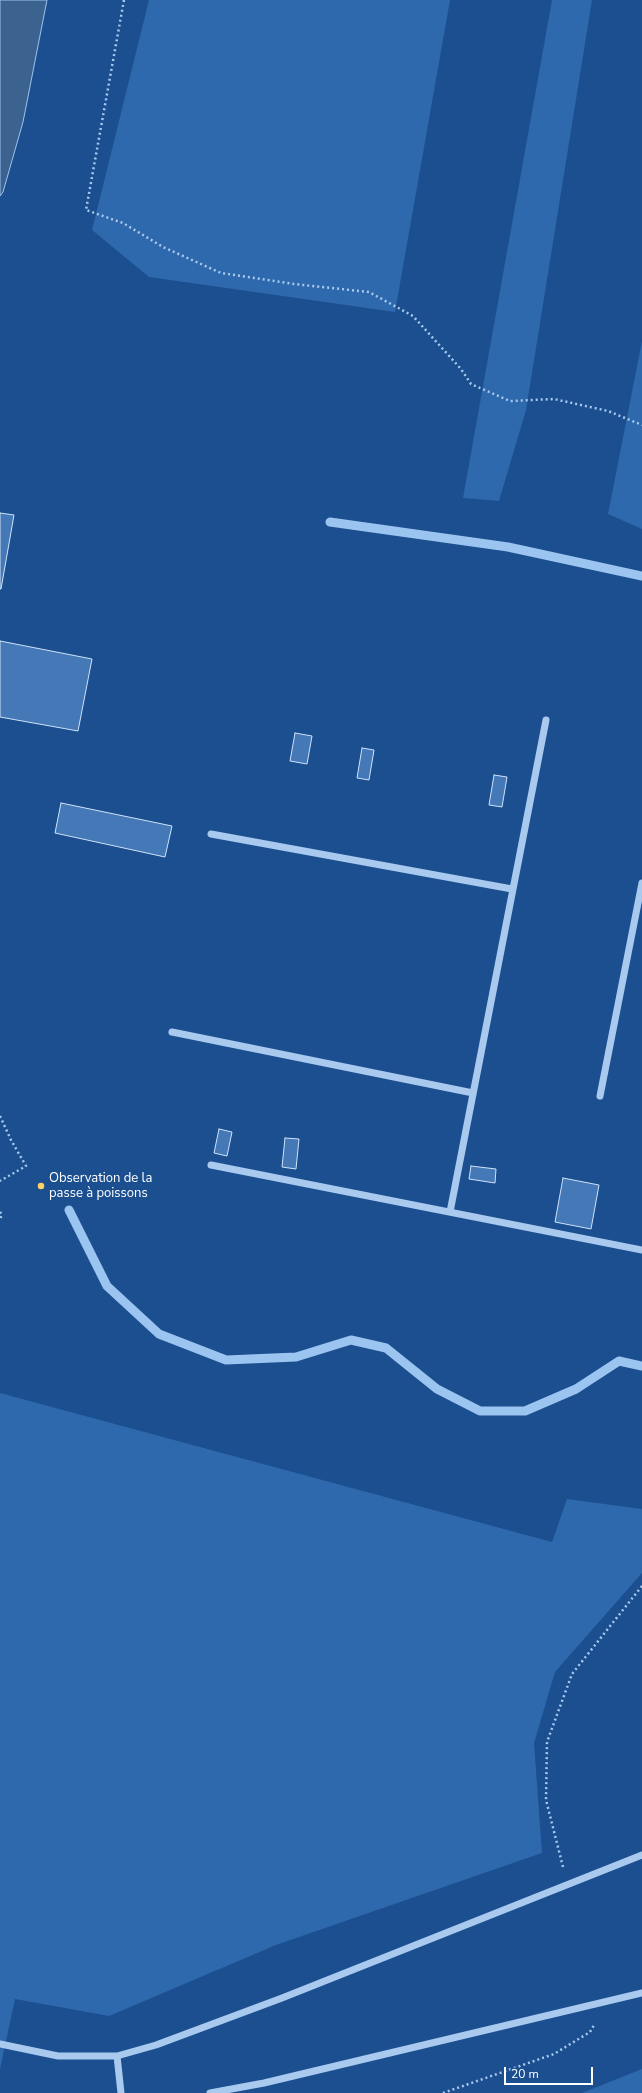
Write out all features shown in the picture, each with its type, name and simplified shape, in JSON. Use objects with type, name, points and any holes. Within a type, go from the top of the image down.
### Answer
[{"type":"street","points":[[450,1212],[546,720]]},
{"type":"street","points":[[211,834],[512,889]]},
{"type":"street","points":[[600,1096],[642,883]]},
{"type":"street","points":[[172,1032],[473,1092]]},
{"type":"street","points":[[211,1165],[642,1250]]},
{"type":"street","points":[[0,2044],[58,2056],[117,2056],[156,2045],[282,1998],[642,1855]]},
{"type":"street","points":[[210,2093],[264,2083],[642,1993]]},
{"type":"street","points":[[117,2056],[121,2093]]},
{"type":"path","points":[[124,0],[86,210],[123,223],[163,247],[222,273],[294,284],[369,292],[413,316],[460,369],[471,384],[510,401],[554,399],[608,411],[642,425]]},
{"type":"path","points":[[0,1116],[11,1140],[26,1166],[0,1181]]},
{"type":"path","points":[[0,1212],[2,1215],[0,1219]]},
{"type":"path","points":[[568,1885],[546,1800],[547,1742],[572,1674],[642,1586]]},
{"type":"path","points":[[443,2093],[554,2054],[590,2032],[607,2002]]},
{"type":"shaded area","points":[[0,0],[47,0],[23,122],[3,192],[0,196]]},
{"type":"shaded area","points":[[149,0],[450,0],[395,312],[149,277],[92,230]]},
{"type":"shaded area","points":[[552,0],[592,0],[526,410],[499,501],[463,498]]},
{"type":"shaded area","points":[[642,341],[642,529],[608,514]]},
{"type":"shaded area","points":[[0,1393],[552,1542],[567,1499],[642,1509],[642,1573],[555,1672],[534,1743],[542,1853],[276,1945],[109,2016],[15,1999],[0,2069]]},
{"type":"shaded area","points":[[642,2069],[642,2093],[582,2093]]},
{"type":"building","points":[[0,513],[14,515],[1,589],[0,589]]},
{"type":"building","points":[[0,641],[92,659],[78,731],[0,717]]},
{"type":"building","points":[[295,733],[312,736],[307,764],[290,761]]},
{"type":"building","points":[[362,748],[374,750],[369,780],[357,778]]},
{"type":"building","points":[[494,775],[507,777],[502,807],[489,805]]},
{"type":"building","points":[[61,803],[172,826],[165,857],[55,833]]},
{"type":"building","points":[[219,1129],[232,1132],[227,1156],[214,1153]]},
{"type":"building","points":[[285,1138],[299,1139],[296,1169],[282,1167]]},
{"type":"building","points":[[471,1166],[496,1169],[495,1183],[469,1179]]},
{"type":"building","points":[[563,1178],[599,1185],[591,1229],[555,1222]]},
{"type":"waterway","points":[[330,522],[508,547],[642,576]]},
{"type":"waterway","points":[[69,1210],[107,1286],[159,1334],[226,1360],[296,1357],[351,1340],[386,1348],[437,1389],[480,1411],[525,1411],[576,1389],[619,1361],[642,1366]]},
{"type":"place","name":"Observation de la passe à poissons","points":[[41,1186]]}]
